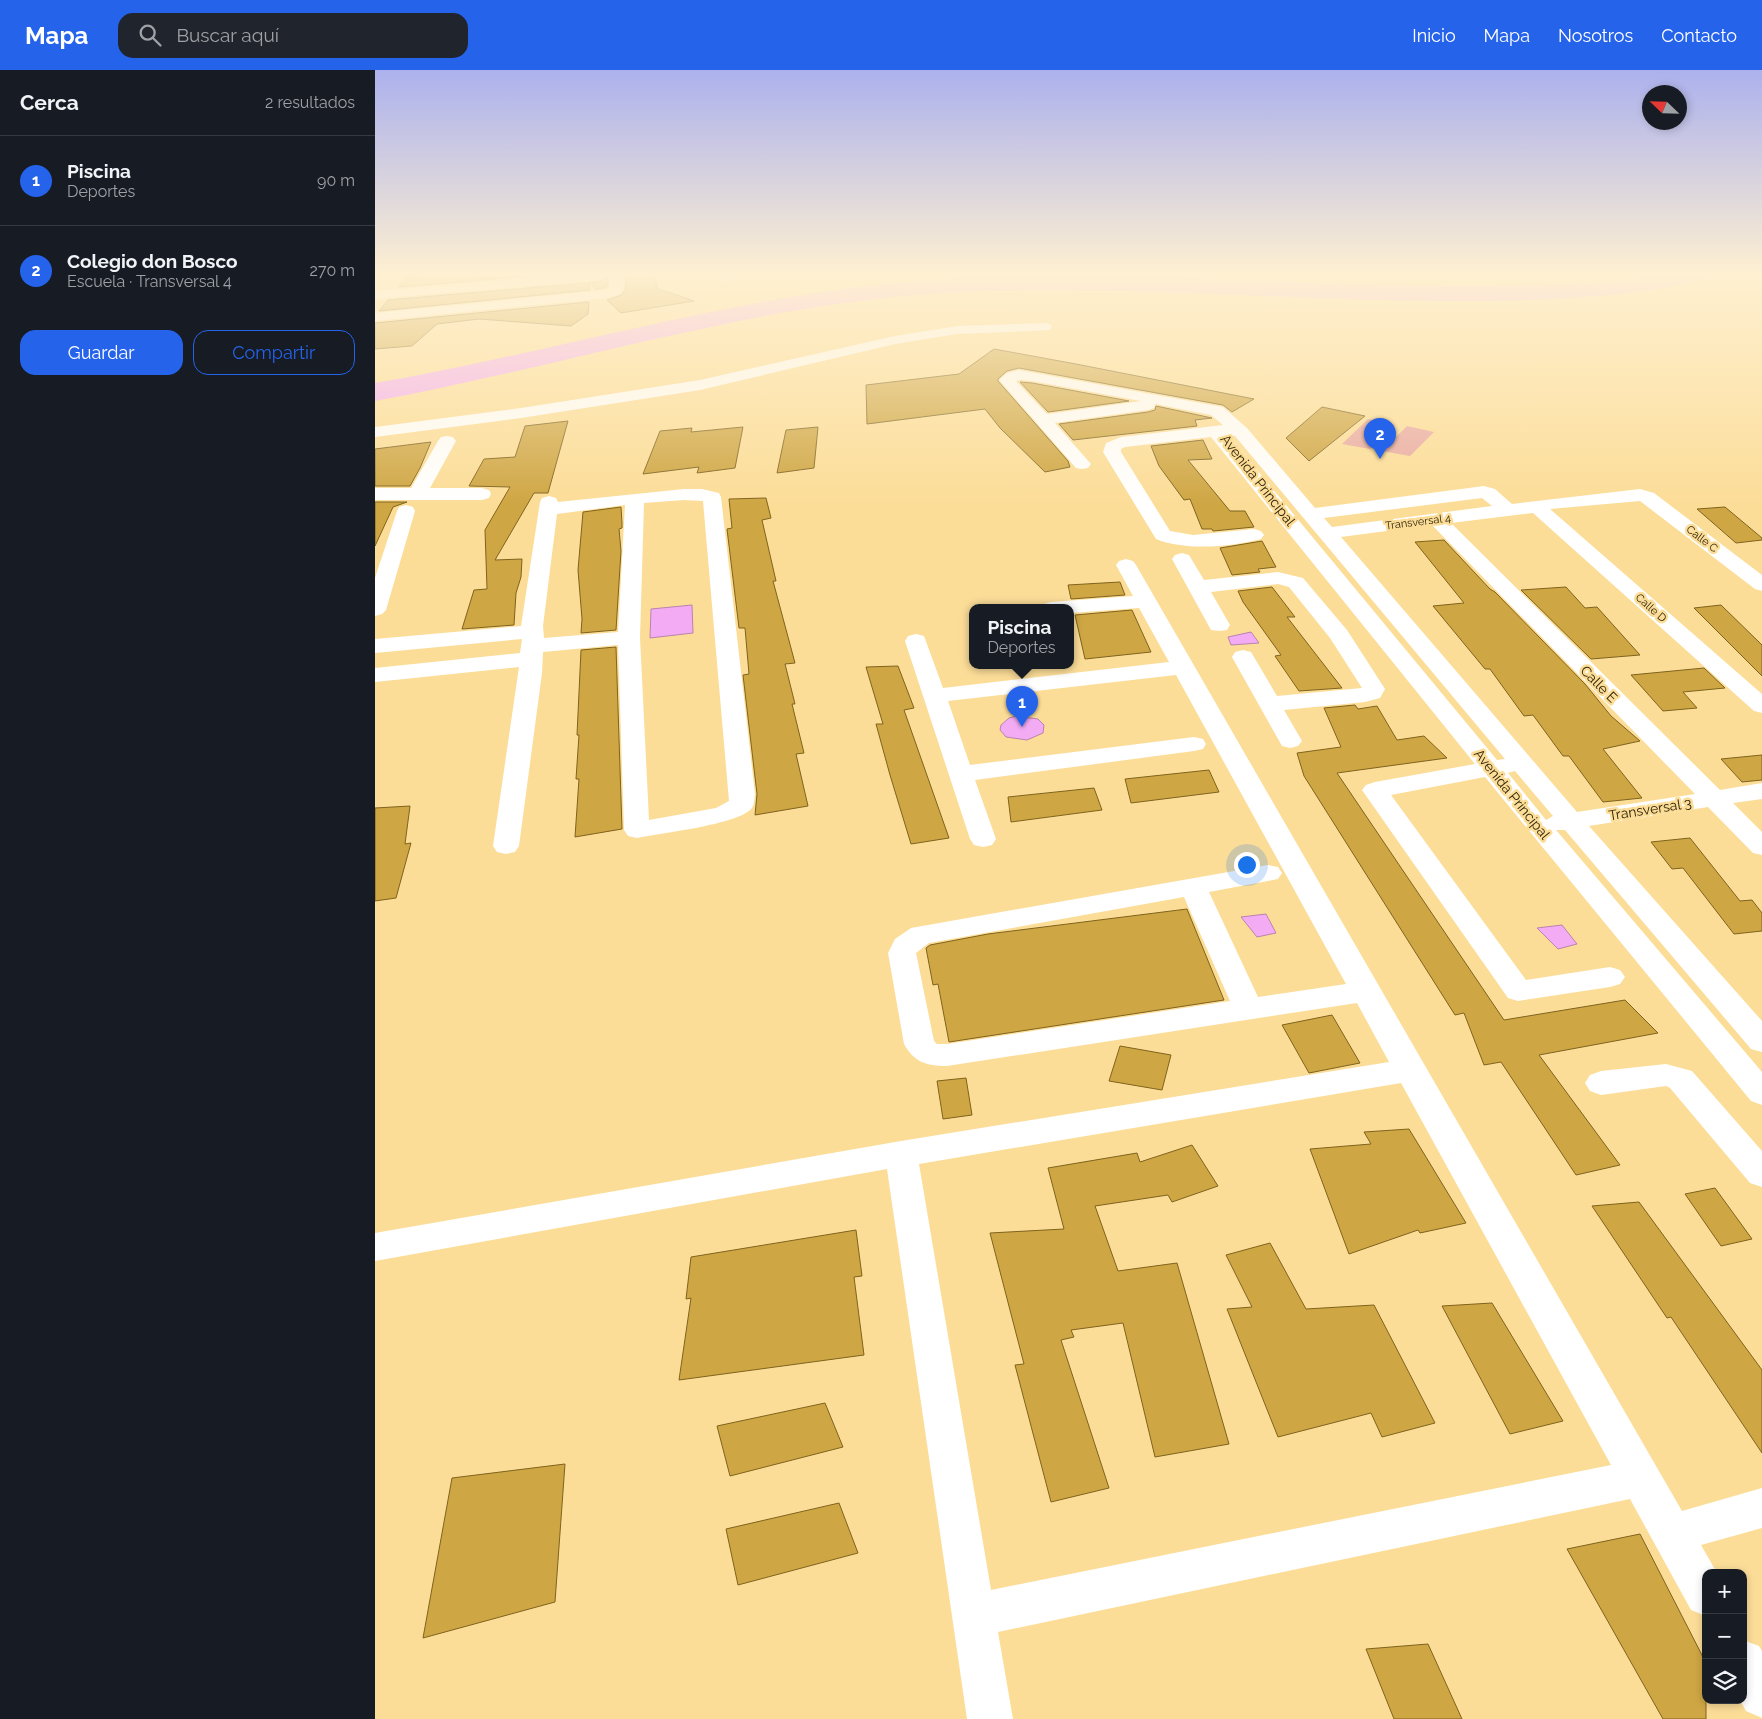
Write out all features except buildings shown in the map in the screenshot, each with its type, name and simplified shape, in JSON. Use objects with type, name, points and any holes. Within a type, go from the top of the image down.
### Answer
[{"type":"street","points":[[375,432],[521,413],[700,385],[852,350]]},
{"type":"street","points":[[1082,464],[1007,380],[1009,378],[1017,375],[1032,376],[1217,411],[1232,431]]},
{"type":"street","points":[[1043,420],[1172,402]]},
{"type":"street","points":[[1232,431],[1121,442],[1111,447],[1112,452],[1163,535],[1167,538],[1180,541],[1254,535]]},
{"type":"street","name":"Avenida Principal","points":[[1762,1041],[1522,763],[1385,620],[1218,434],[1232,431],[1327,533],[1385,620],[1492,769],[1762,1093]]},
{"type":"street","points":[[418,493],[447,441]]},
{"type":"street","points":[[1311,514],[1484,492],[1488,493],[1509,511]]},
{"type":"street","points":[[506,846],[531,673],[531,626],[549,506],[696,493],[708,494],[712,497],[743,794],[741,805],[723,814],[637,830],[629,638],[635,499]]},
{"type":"street","points":[[375,494],[482,494]]},
{"type":"street","name":"Transversal 4","points":[[1327,533],[1509,511],[1541,509],[1549,504],[1641,495]]},
{"type":"street","name":"Calle C","points":[[1641,495],[1762,585]]},
{"type":"street","name":"Calle D","points":[[1541,509],[1762,706]]},
{"type":"street","points":[[375,610],[407,511]]},
{"type":"street","name":"Calle E","points":[[1437,520],[1762,847]]},
{"type":"street","points":[[1182,559],[1219,625]]},
{"type":"street","points":[[1126,565],[1702,1588]]},
{"type":"street","points":[[1198,587],[1278,578],[1296,582],[1333,628],[1374,689],[1372,693],[1269,704]]},
{"type":"street","points":[[1074,606],[1146,601]]},
{"type":"street","points":[[1333,628],[1385,620]]},
{"type":"street","points":[[375,646],[531,645],[629,638]]},
{"type":"street","points":[[916,641],[983,839]]},
{"type":"street","points":[[375,675],[531,645]]},
{"type":"street","points":[[1243,657],[1290,741]]},
{"type":"street","points":[[935,696],[1183,667]]},
{"type":"street","points":[[961,774],[1194,744]]},
{"type":"street","points":[[1522,763],[1375,790],[1518,992],[1610,977]]},
{"type":"street","name":"Transversal 3","points":[[1538,826],[1762,791]]},
{"type":"street","points":[[1268,873],[921,935],[905,946],[902,953],[919,1044],[923,1051],[931,1055],[947,1055],[1366,991]]},
{"type":"street","points":[[1193,886],[1248,1009]]},
{"type":"street","points":[[375,1247],[901,1154],[1411,1070]]},
{"type":"street","points":[[1601,1083],[1666,1075],[1681,1079],[1762,1174]]},
{"type":"street","points":[[901,1154],[990,1719]]},
{"type":"street","points":[[974,1615],[1640,1478]]},
{"type":"street","points":[[1671,1534],[1762,1508]]},
{"type":"street","points":[[1747,1669],[1762,1695]]},
{"type":"shaded area","points":[[1368,419],[1395,425],[1370,449],[1342,444]]},
{"type":"shaded area","points":[[1407,426],[1434,432],[1410,456],[1382,451]]},
{"type":"shaded area","points":[[692,605],[693,633],[650,638],[651,609]]},
{"type":"shaded area","points":[[1251,632],[1259,643],[1231,645],[1228,637]]},
{"type":"shaded area","points":[[1016,716],[1038,719],[1044,725],[1043,733],[1027,740],[1006,737],[1000,730],[1001,725],[1009,718]]},
{"type":"shaded area","points":[[1266,914],[1276,933],[1257,937],[1241,917]]},
{"type":"shaded area","points":[[1562,925],[1577,944],[1558,949],[1537,928]]},
{"type":"waterway","points":[[375,392],[456,377],[571,350]]},
{"type":"place","name":"Colegio don Bosco","points":[[1380,459]]},
{"type":"place","name":"Piscina","points":[[1022,727]]}]
